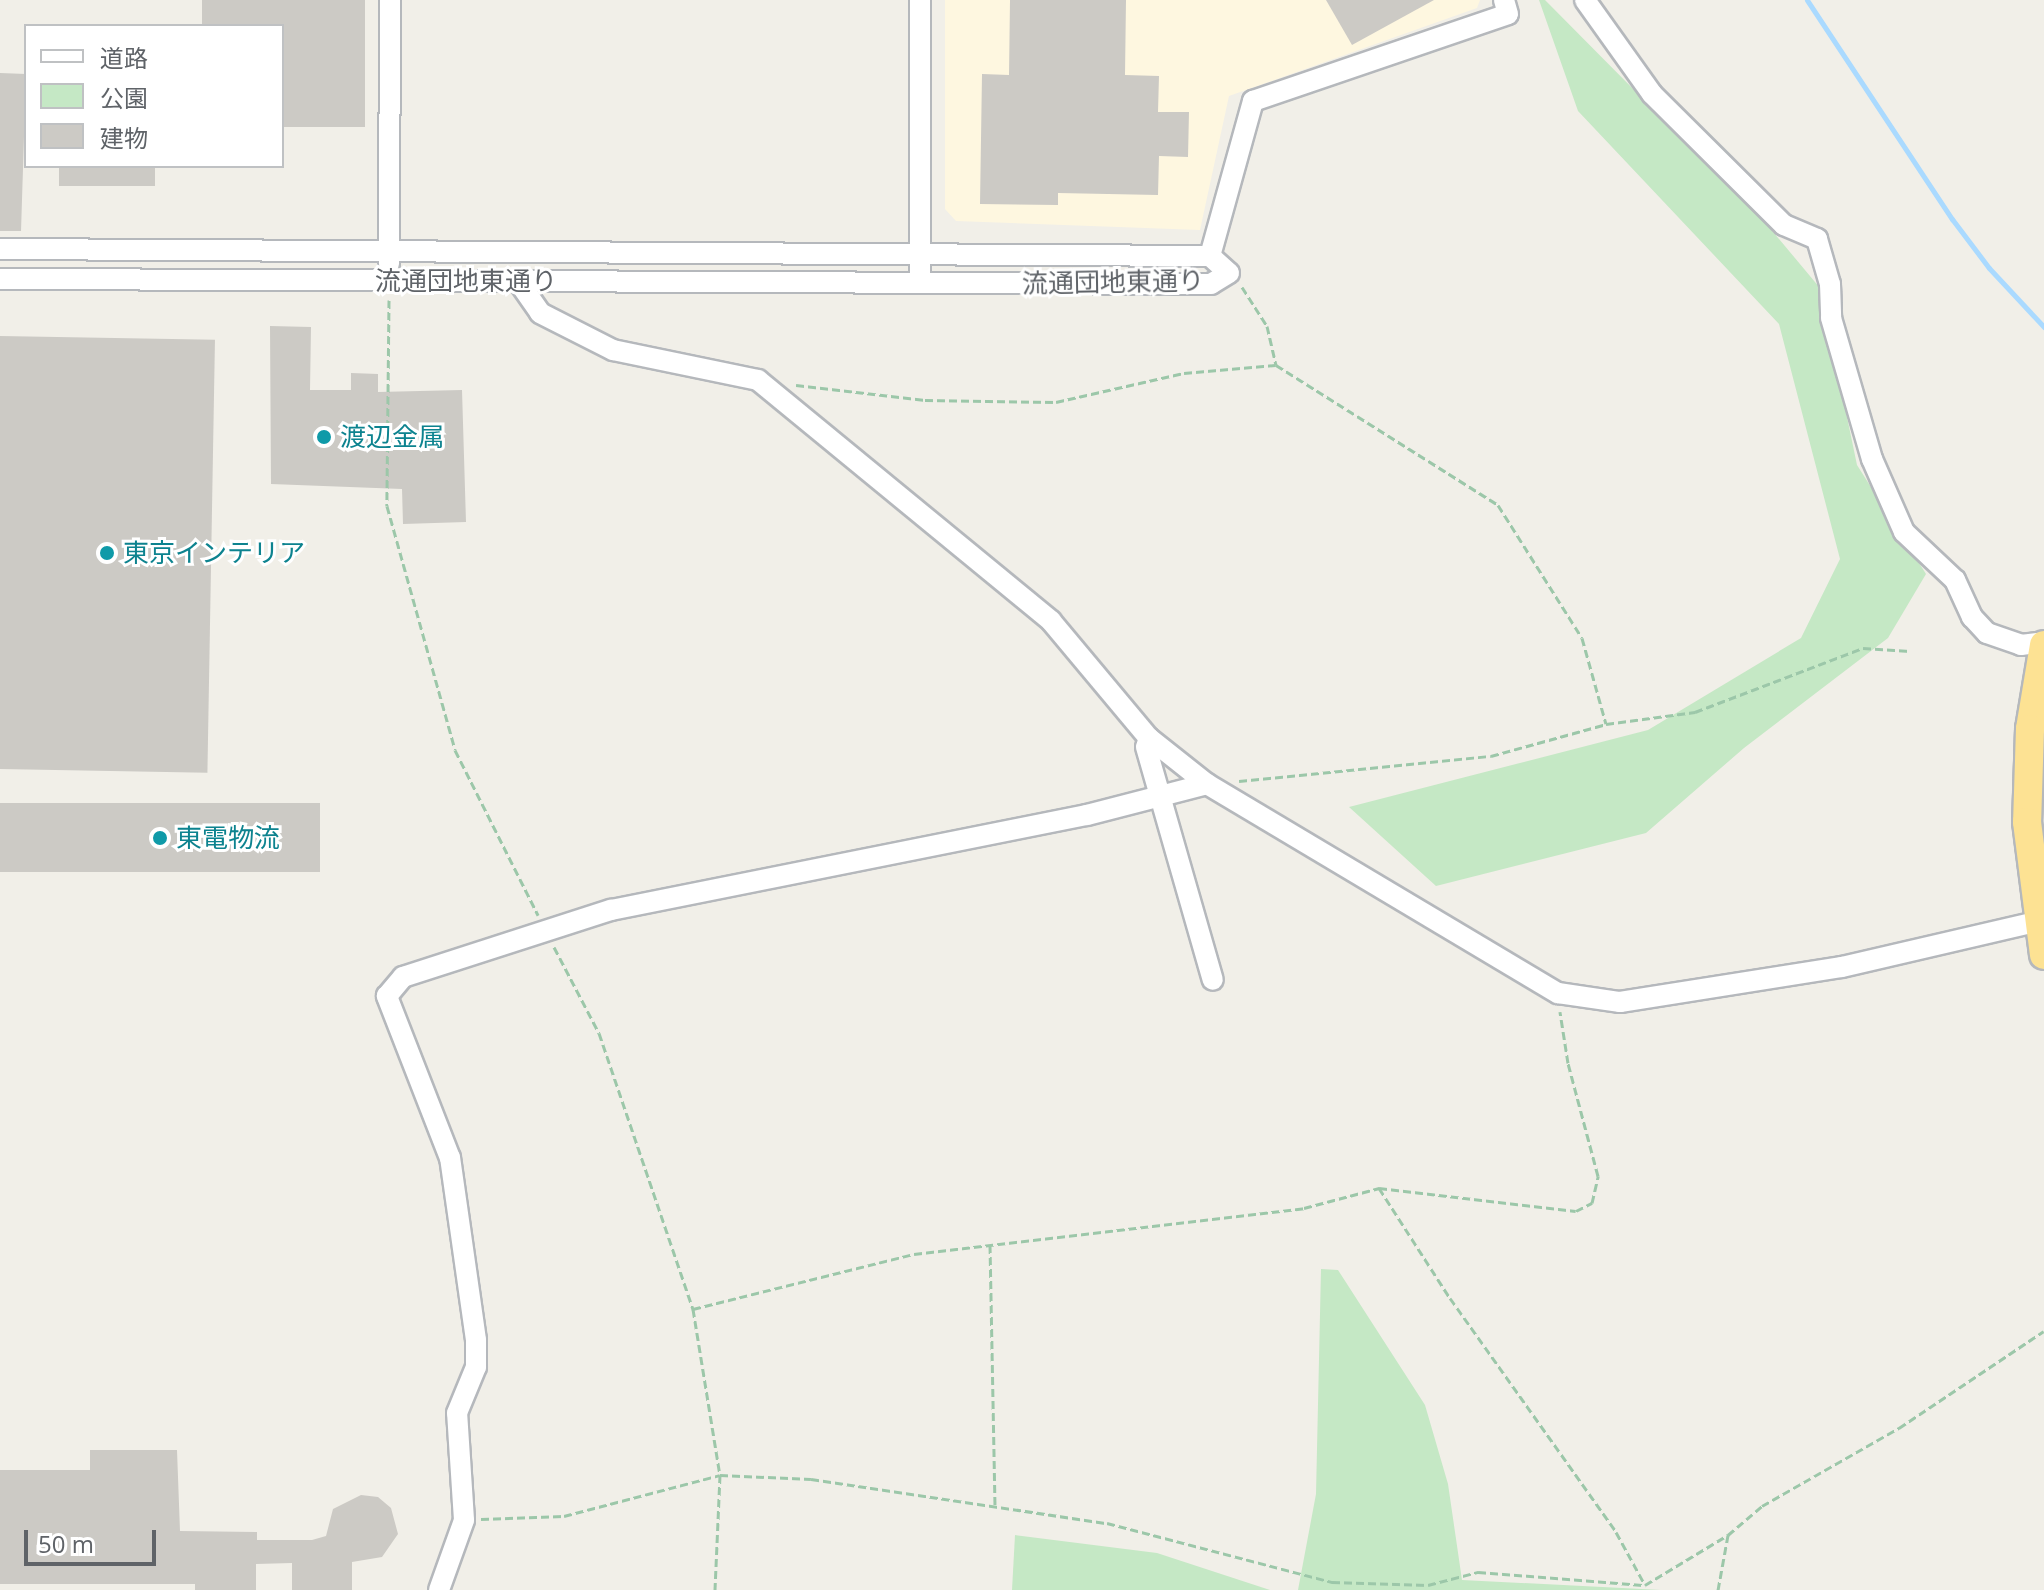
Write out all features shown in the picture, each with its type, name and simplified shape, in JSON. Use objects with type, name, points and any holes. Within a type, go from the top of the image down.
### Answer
[{"type":"highway","points":[[2044,643],[2027,773],[2036,922],[2044,955]]},
{"type":"street","points":[[389,281],[390,0]]},
{"type":"street","points":[[920,0],[920,283]]},
{"type":"street","points":[[1210,256],[1253,101],[1508,14],[1504,0]]},
{"type":"street","points":[[1585,0],[1652,94],[1784,225],[1817,239],[1830,284],[1831,318],[1872,459],[1904,532],[1955,580],[1972,617],[1987,633],[2021,645],[2044,643]]},
{"type":"street","name":"流通団地東通り","points":[[0,249],[1210,256],[1229,273],[1211,284],[0,279]]},
{"type":"street","points":[[518,281],[540,313],[613,350],[758,380],[1051,621],[1149,738],[1207,784],[1558,993],[1620,1002],[1842,967],[2036,922]]},
{"type":"street","points":[[1149,738],[1146,747],[1213,980]]},
{"type":"street","points":[[439,1590],[464,1520],[457,1413],[474,1375],[476,1340],[453,1173],[387,996],[403,977],[545,928],[611,910],[1087,815],[1207,784]]},
{"type":"path","points":[[1229,273],[1267,326],[1276,365]]},
{"type":"path","points":[[389,281],[387,506],[455,750],[599,1033],[693,1309],[720,1475],[715,1590]]},
{"type":"path","points":[[758,380],[925,400],[1056,402],[1184,373],[1276,365],[1498,505],[1582,638],[1606,724]]},
{"type":"path","points":[[1207,784],[1491,756],[1606,724],[1695,712],[1863,648],[1910,651]]},
{"type":"path","points":[[693,1309],[914,1254],[1304,1208],[1379,1188],[1576,1211],[1592,1203],[1598,1176],[1568,1063],[1558,993]]},
{"type":"path","points":[[1379,1188],[1450,1298],[1616,1532],[1645,1585]]},
{"type":"path","points":[[990,1245],[995,1507]]},
{"type":"path","points":[[464,1520],[564,1516],[720,1475],[811,1479],[1107,1523],[1332,1582],[1428,1585],[1478,1572],[1645,1585],[1728,1535],[1762,1506],[1899,1428],[2044,1331]]},
{"type":"path","points":[[1718,1590],[1728,1535]]},
{"type":"shaded area","points":[[945,0],[1480,0],[1477,8],[1229,96],[1200,230],[956,221],[945,209]]},
{"type":"green space","points":[[1539,0],[1545,0],[1764,221],[1820,288],[1857,465],[1926,574],[1888,638],[1744,748],[1646,833],[1436,886],[1349,807],[1648,730],[1801,638],[1840,559],[1779,324],[1578,111]]},
{"type":"green space","points":[[1321,1269],[1338,1270],[1425,1405],[1448,1484],[1462,1580],[1661,1590],[1298,1590],[1316,1494]]},
{"type":"green space","points":[[1015,1535],[1157,1553],[1270,1590],[1012,1590]]},
{"type":"building","points":[[202,0],[365,0],[365,127],[284,127],[284,24],[202,24]]},
{"type":"building","points":[[1010,0],[1126,0],[1125,75],[1159,76],[1158,112],[1189,112],[1188,157],[1159,156],[1158,195],[1058,193],[1058,205],[980,204],[982,74],[1009,75]]},
{"type":"building","points":[[1326,0],[1434,0],[1352,45]]},
{"type":"building","points":[[0,73],[24,74],[21,231],[0,231]]},
{"type":"building","points":[[59,168],[155,168],[155,186],[59,186]]},
{"type":"building","points":[[270,326],[311,327],[310,390],[351,390],[351,373],[378,374],[378,392],[462,390],[466,522],[403,524],[402,489],[271,484]]},
{"type":"building","name":"東京インテリア","points":[[0,336],[215,340],[207,773],[0,769]]},
{"type":"building","name":"東電物流","points":[[0,803],[320,803],[320,872],[0,872]]},
{"type":"building","points":[[90,1450],[177,1450],[180,1531],[257,1532],[257,1540],[312,1540],[326,1536],[333,1509],[361,1495],[378,1497],[391,1508],[398,1534],[382,1557],[352,1562],[352,1590],[292,1590],[292,1563],[256,1564],[256,1590],[195,1590],[195,1584],[0,1584],[0,1470],[90,1470]]},
{"type":"waterway","points":[[1807,0],[1952,219],[1989,268],[2044,327]]},
{"type":"place","name":"渡辺金属","points":[[324,437]]},
{"type":"place","name":"東京インテリア","points":[[107,553]]},
{"type":"place","name":"東電物流","points":[[160,838]]}]
